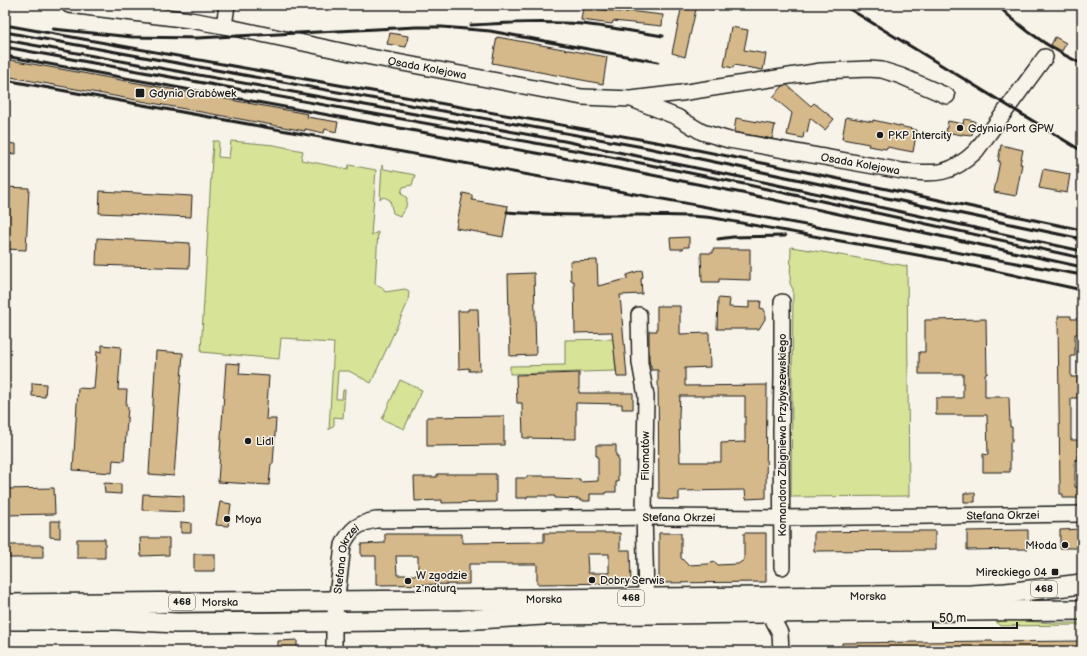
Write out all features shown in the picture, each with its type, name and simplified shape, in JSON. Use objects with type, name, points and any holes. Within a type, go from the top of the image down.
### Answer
[{"type":"main road","name":"Morska","points":[[5,604],[986,594],[1082,584]]},
{"type":"main road","name":"Morska","points":[[5,620],[117,620],[177,623],[334,622],[461,620],[543,616],[1082,610]]},
{"type":"street","name":"Osada Kolejowa","points":[[69,5],[89,6],[224,26],[354,54],[582,97],[632,99],[681,93],[821,71],[853,69],[882,70],[901,76],[947,96]]},
{"type":"street","points":[[224,26],[227,5]]},
{"type":"street","name":"Osada Kolejowa","points":[[632,99],[677,116],[702,132],[729,140],[902,171],[929,174],[951,170],[964,162],[976,151],[1045,57]]},
{"type":"street","name":"Komandora Zbigniewa Przybyszewskiego","points":[[782,302],[782,567]]},
{"type":"street","name":"Filomatów","points":[[639,315],[640,363],[646,396],[646,598]]},
{"type":"street","name":"Stefana Okrzei","points":[[334,651],[334,622],[343,545],[347,535],[355,527],[366,522],[390,519],[782,518],[1082,514]]},
{"type":"street","points":[[770,614],[780,632],[781,645]]},
{"type":"green space","points":[[213,141],[219,141],[218,157],[229,158],[231,141],[274,145],[303,151],[301,160],[348,169],[349,165],[376,170],[371,235],[378,232],[375,284],[382,287],[385,292],[405,289],[409,291],[408,302],[371,383],[349,371],[338,371],[336,399],[342,399],[343,390],[345,390],[343,418],[334,417],[334,425],[329,430],[334,343],[298,341],[298,339],[281,338],[279,359],[201,352]]},
{"type":"green space","points":[[382,165],[384,169],[415,175],[412,185],[403,187],[401,193],[407,198],[406,207],[400,216],[393,213],[390,200],[384,197],[380,199]]},
{"type":"green space","points":[[791,247],[907,266],[909,496],[791,497],[793,289],[790,284]]},
{"type":"green space","points":[[613,339],[616,371],[510,374],[510,366],[565,365],[565,340]]},
{"type":"green space","points":[[400,380],[422,390],[404,429],[382,419]]},
{"type":"green space","points":[[994,619],[1054,623],[1082,623],[1082,625],[1000,626]]},
{"type":"building","points":[[682,5],[697,5],[685,57],[672,53]]},
{"type":"building","points":[[583,7],[627,13],[627,11],[663,15],[662,26],[613,21],[612,24],[581,20]]},
{"type":"building","points":[[731,27],[748,30],[744,50],[766,54],[763,70],[734,65],[733,68],[724,66]]},
{"type":"building","points":[[390,33],[408,36],[406,47],[387,44]]},
{"type":"building","points":[[497,37],[607,57],[603,84],[492,63]]},
{"type":"building","points":[[1055,37],[1066,43],[1062,51],[1051,45]]},
{"type":"building","points":[[5,59],[308,114],[307,117],[338,122],[336,132],[325,129],[324,133],[305,129],[305,131],[5,76]]},
{"type":"building","points":[[787,85],[811,106],[814,103],[834,119],[825,130],[810,118],[807,133],[804,132],[803,138],[787,135],[792,113],[773,97],[783,86]]},
{"type":"building","name":"PKP Intercity","points":[[846,117],[873,122],[873,120],[917,130],[913,152],[887,147],[886,149],[868,146],[869,144],[842,139]]},
{"type":"building","points":[[736,118],[775,125],[772,139],[734,132]]},
{"type":"building","name":"Gdynia Port GPW","points":[[964,119],[975,121],[972,135],[946,132],[948,121],[963,124]]},
{"type":"building","points":[[6,143],[16,144],[16,154],[6,153]]},
{"type":"building","points":[[1001,145],[1023,150],[1016,196],[994,192],[1000,161],[998,161]]},
{"type":"building","points":[[1043,169],[1070,174],[1067,193],[1039,188]]},
{"type":"building","points":[[5,187],[29,188],[26,250],[5,249]]},
{"type":"building","points":[[100,191],[192,196],[191,217],[99,213]]},
{"type":"building","points":[[463,193],[472,195],[472,200],[508,206],[503,237],[456,228]]},
{"type":"building","points":[[689,237],[689,247],[684,247],[683,249],[671,249],[670,238]]},
{"type":"building","points":[[97,238],[190,243],[189,268],[96,265]]},
{"type":"building","points":[[713,249],[750,249],[750,280],[719,279],[719,282],[702,282],[701,253],[713,253]]},
{"type":"building","points":[[597,260],[598,286],[627,279],[627,275],[642,270],[642,294],[620,295],[627,377],[617,377],[612,332],[575,333],[574,281],[571,281],[570,261]]},
{"type":"building","points":[[534,273],[536,355],[510,356],[508,274]]},
{"type":"building","points":[[718,298],[730,299],[729,307],[749,308],[749,301],[761,301],[760,308],[764,309],[765,311],[765,319],[759,329],[717,329]]},
{"type":"building","points":[[657,306],[680,306],[680,334],[709,333],[710,367],[685,368],[685,386],[767,385],[766,498],[746,499],[745,490],[679,491],[679,500],[659,499],[658,370],[651,370],[649,359],[649,331],[657,331]],"holes":[[[680,396],[745,396],[745,442],[721,443],[721,462],[680,462]]]},
{"type":"building","points":[[468,309],[478,309],[480,371],[469,371],[469,368],[459,369],[458,311],[468,311]]},
{"type":"building","points":[[1058,316],[1071,316],[1071,319],[1082,319],[1082,334],[1075,334],[1075,356],[1071,356],[1071,377],[1078,377],[1078,398],[1071,398],[1071,440],[1078,440],[1078,460],[1075,460],[1075,487],[1082,487],[1082,498],[1063,498],[1063,494],[1060,494]]},
{"type":"building","points":[[986,319],[987,374],[985,374],[985,397],[1009,397],[1010,427],[1012,427],[1012,442],[1010,442],[1010,472],[983,472],[983,454],[988,455],[987,415],[936,415],[936,398],[963,398],[963,374],[919,374],[919,352],[925,352],[925,320]]},
{"type":"building","points":[[102,345],[121,347],[118,390],[127,390],[126,406],[128,407],[124,461],[113,460],[112,473],[73,470],[78,388],[94,389],[97,351],[102,352]]},
{"type":"building","points":[[156,351],[183,353],[174,476],[149,474]]},
{"type":"building","name":"Lidl","points":[[226,363],[240,364],[239,374],[269,376],[266,419],[276,419],[273,464],[271,464],[269,485],[218,482]]},
{"type":"building","points":[[579,373],[579,393],[633,393],[633,409],[622,409],[622,404],[576,403],[576,439],[523,438],[522,403],[517,403],[516,375]]},
{"type":"building","points":[[32,383],[46,384],[45,397],[32,396]]},
{"type":"building","points":[[504,416],[504,445],[427,446],[427,417]]},
{"type":"building","points":[[596,445],[616,445],[616,456],[618,456],[618,482],[616,482],[616,492],[606,492],[606,494],[590,494],[590,501],[555,498],[555,496],[527,496],[527,498],[516,498],[516,478],[527,478],[527,476],[555,476],[555,478],[580,479],[580,482],[598,481],[598,456],[596,456]]},
{"type":"building","points":[[437,474],[496,474],[496,502],[442,503],[442,500],[415,501],[414,477],[437,477]]},
{"type":"building","points":[[104,483],[121,484],[121,494],[105,493]]},
{"type":"building","points":[[54,488],[55,514],[5,515],[5,489]]},
{"type":"building","points":[[964,493],[975,493],[975,502],[964,502]]},
{"type":"building","points":[[143,494],[184,496],[184,512],[142,510]]},
{"type":"building","points":[[220,502],[231,504],[228,526],[216,525]]},
{"type":"building","points":[[50,521],[60,521],[60,538],[50,537]]},
{"type":"building","points":[[181,522],[191,523],[191,533],[181,533]]},
{"type":"building","points":[[1082,529],[1082,548],[1060,548],[1060,530]]},
{"type":"building","points":[[1028,530],[1028,549],[967,550],[967,531]]},
{"type":"building","points":[[935,531],[935,550],[814,551],[814,532]]},
{"type":"building","points":[[544,533],[620,533],[620,550],[630,550],[631,583],[537,584],[537,564],[469,564],[469,584],[376,585],[376,556],[361,556],[361,544],[385,543],[385,534],[462,534],[462,543],[544,542]],"holes":[[[587,554],[609,554],[609,573],[588,573]],[[396,556],[418,556],[418,575],[397,575]]]},
{"type":"building","points":[[659,533],[681,533],[681,558],[688,565],[708,564],[715,562],[718,565],[738,564],[744,560],[744,533],[766,533],[766,582],[659,583]]},
{"type":"building","points":[[140,538],[169,538],[169,555],[141,556]]},
{"type":"building","points":[[77,539],[105,539],[105,558],[77,558]]},
{"type":"building","points":[[9,545],[43,545],[43,558],[9,558]]},
{"type":"building","points":[[194,554],[215,554],[215,571],[194,571]]},
{"type":"building","points":[[297,640],[297,651],[278,651],[278,641]]},
{"type":"building","points":[[1082,641],[1082,651],[842,651],[842,643]]},
{"type":"railway","points":[[843,5],[1082,151]]},
{"type":"railway","points":[[997,5],[1037,38],[1082,64]]},
{"type":"railway","points":[[471,25],[567,23],[663,36]]},
{"type":"railway","points":[[5,25],[678,146],[1082,230]]},
{"type":"railway","points":[[53,29],[132,37],[197,38],[442,27],[490,31],[658,62]]},
{"type":"railway","points":[[5,32],[643,147],[1082,239]]},
{"type":"railway","points":[[5,40],[564,141],[745,178],[1082,251]]},
{"type":"railway","points":[[5,47],[601,155],[744,184],[1082,258]]},
{"type":"railway","points":[[5,56],[602,165],[742,193],[1082,267]]},
{"type":"railway","points":[[5,80],[1082,275]]},
{"type":"railway","points":[[507,212],[558,215],[644,215],[714,218],[945,260],[1082,290]]},
{"type":"railway","points":[[718,239],[733,237],[785,236]]},
{"type":"place","name":"Gdynia Grabówek","points":[[140,93]]},
{"type":"place","name":"Gdynia Port GPW","points":[[960,128]]},
{"type":"place","name":"PKP Intercity","points":[[880,135]]},
{"type":"place","name":"Lidl","points":[[248,441]]},
{"type":"place","name":"Moya","points":[[227,519]]},
{"type":"place","name":"Młoda","points":[[1065,545]]},
{"type":"place","name":"Mireckiego 04","points":[[1055,572]]},
{"type":"place","name":"Dobry Serwis","points":[[592,580]]},
{"type":"place","name":"W zgodzie z naturą","points":[[408,581]]}]
